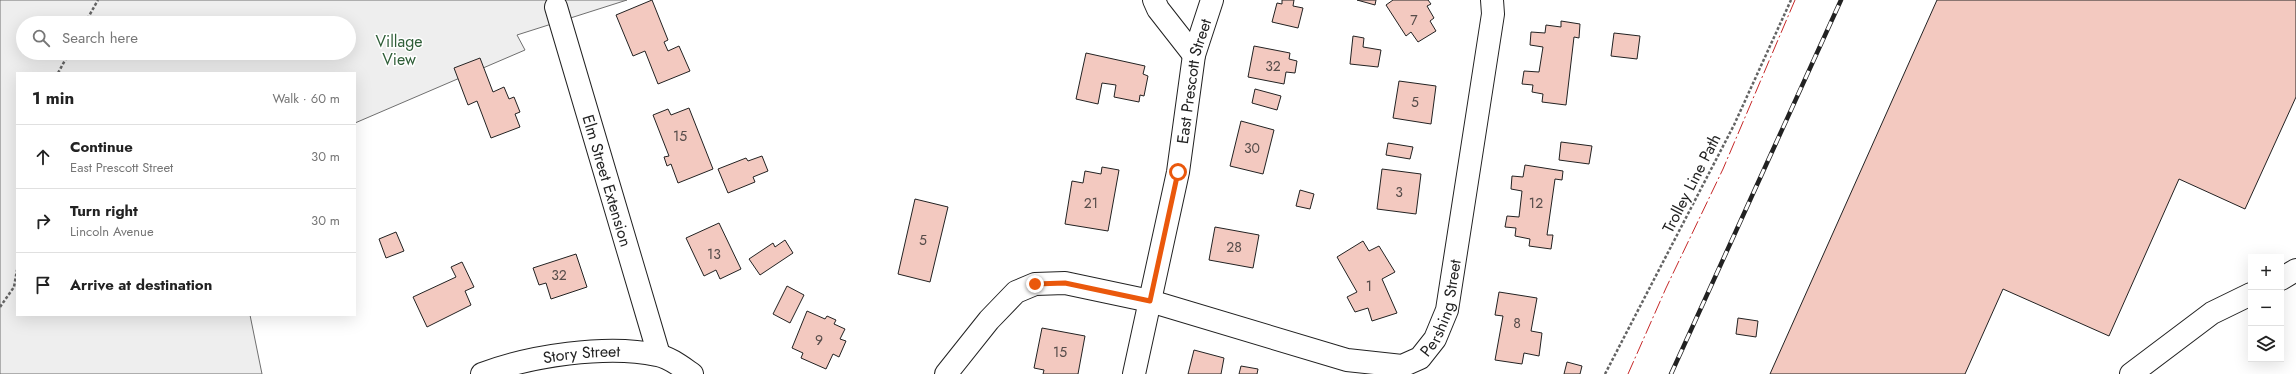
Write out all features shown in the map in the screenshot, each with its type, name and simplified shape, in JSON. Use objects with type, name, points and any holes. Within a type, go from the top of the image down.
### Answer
[{"type":"street","points":[[1154,0],[1158,9],[1194,55]]},
{"type":"street","name":"East Prescott Street","points":[[1134,374],[1178,172],[1194,55],[1212,0]]},
{"type":"street","name":"Pershing Street","points":[[946,374],[989,320],[1016,292],[1035,284],[1065,283],[1150,301],[1347,360],[1402,366],[1420,358],[1435,339],[1447,310],[1493,14],[1492,0]]},
{"type":"street","name":"Elm Street Extension","points":[[556,7],[659,355]]},
{"type":"street","points":[[2284,277],[2296,270]]},
{"type":"street","points":[[2131,374],[2212,313],[2248,295]]},
{"type":"street","name":"Story Street","points":[[482,374],[522,362],[573,354],[625,350],[659,355]]},
{"type":"street","points":[[659,355],[692,374]]},
{"type":"path","points":[[89,16],[98,0]]},
{"type":"path","name":"Trolley Line Path","points":[[1605,374],[1734,125],[1791,0]]},
{"type":"path","points":[[59,72],[65,60]]},
{"type":"path","points":[[0,307],[14,287],[16,276]]},
{"type":"green space","name":"Village View","points":[[0,0],[627,0],[517,35],[525,50],[356,123],[356,72],[16,72],[16,316],[250,316],[262,374],[0,374]]},
{"type":"building","points":[[652,0],[668,40],[664,42],[668,51],[679,46],[690,71],[658,84],[645,51],[633,56],[616,15]]},
{"type":"building","points":[[1282,0],[1294,0],[1293,6],[1303,8],[1298,28],[1272,22],[1277,3],[1282,4]]},
{"type":"building","points":[[1357,0],[1376,0],[1375,5]]},
{"type":"building","points":[[1393,0],[1428,0],[1431,4],[1427,6],[1434,18],[1430,21],[1436,31],[1418,42],[1411,32],[1406,36],[1386,5]]},
{"type":"building","points":[[1937,0],[2296,0],[2296,97],[2245,209],[2179,179],[2109,336],[2003,289],[1965,374],[1770,374]]},
{"type":"building","points":[[1561,21],[1580,24],[1579,38],[1574,37],[1566,105],[1542,102],[1543,94],[1532,92],[1533,85],[1522,84],[1524,71],[1539,72],[1543,47],[1530,45],[1531,32],[1545,33],[1546,25],[1561,27]]},
{"type":"building","points":[[1614,33],[1640,36],[1637,59],[1611,56]]},
{"type":"building","points":[[1353,36],[1364,38],[1363,47],[1381,50],[1378,67],[1350,64]]},
{"type":"building","points":[[1254,46],[1290,53],[1289,59],[1297,61],[1295,73],[1286,72],[1284,84],[1248,77]]},
{"type":"building","points":[[1086,53],[1145,66],[1143,74],[1148,76],[1144,96],[1140,95],[1139,102],[1114,97],[1116,85],[1102,83],[1098,104],[1076,99]]},
{"type":"building","points":[[480,58],[493,92],[504,87],[509,99],[514,97],[520,112],[515,114],[520,127],[491,138],[477,101],[468,105],[454,68]]},
{"type":"building","points":[[1399,81],[1436,86],[1431,124],[1393,118]]},
{"type":"building","points":[[1255,89],[1281,96],[1277,110],[1252,103]]},
{"type":"building","points":[[689,108],[713,169],[678,183],[671,164],[667,166],[664,157],[669,156],[653,115],[668,109],[671,115]]},
{"type":"building","points":[[1241,121],[1274,130],[1263,174],[1230,166]]},
{"type":"building","points":[[1561,142],[1592,146],[1589,164],[1559,160]]},
{"type":"building","points":[[1388,143],[1413,147],[1410,159],[1386,155]]},
{"type":"building","points":[[762,156],[768,171],[753,177],[755,182],[728,193],[718,169],[746,158],[748,161]]},
{"type":"building","points":[[1525,165],[1563,171],[1562,180],[1555,179],[1547,235],[1553,235],[1551,249],[1529,246],[1530,239],[1515,236],[1516,228],[1505,227],[1507,216],[1519,217],[1522,191],[1511,189],[1512,176],[1523,177]]},
{"type":"building","points":[[1102,167],[1119,170],[1108,231],[1065,224],[1072,181],[1083,183],[1085,171],[1101,174]]},
{"type":"building","points":[[1382,169],[1421,174],[1416,214],[1377,209]]},
{"type":"building","points":[[1300,190],[1314,194],[1310,209],[1296,206]]},
{"type":"building","points":[[915,199],[948,207],[930,282],[898,274]]},
{"type":"building","points":[[719,223],[741,269],[720,279],[716,270],[704,276],[686,238]]},
{"type":"building","points":[[1215,227],[1259,235],[1253,268],[1209,260]]},
{"type":"building","points":[[396,232],[404,251],[386,258],[379,239]]},
{"type":"building","points":[[785,240],[793,253],[760,275],[749,259],[773,243],[775,247]]},
{"type":"building","points":[[1363,241],[1369,251],[1379,246],[1395,272],[1382,279],[1397,313],[1372,321],[1368,308],[1355,312],[1347,297],[1357,292],[1337,257]]},
{"type":"building","points":[[576,254],[587,287],[551,299],[546,283],[539,285],[533,268]]},
{"type":"building","points":[[462,262],[474,287],[465,291],[471,305],[427,327],[413,297],[456,277],[451,267]]},
{"type":"building","points":[[787,286],[804,295],[790,323],[773,314]]},
{"type":"building","points":[[1499,292],[1537,298],[1531,331],[1542,333],[1539,356],[1524,353],[1522,364],[1495,360],[1503,316],[1495,315]]},
{"type":"building","points":[[807,311],[825,319],[827,316],[836,320],[834,324],[845,329],[840,339],[846,341],[839,357],[833,354],[826,369],[801,358],[803,353],[792,348]]},
{"type":"building","points":[[1738,318],[1758,321],[1756,337],[1736,334]]},
{"type":"building","points":[[1042,328],[1085,336],[1078,374],[1043,374],[1044,370],[1034,368]]},
{"type":"building","points":[[1194,350],[1224,358],[1221,374],[1188,374]]},
{"type":"building","points":[[1567,362],[1582,366],[1580,374],[1564,374]]},
{"type":"building","points":[[1241,366],[1258,369],[1257,374],[1239,374]]},
{"type":"railway","points":[[1671,374],[1841,0]]},
{"type":"power","points":[[1628,374],[1666,288],[1723,169],[1795,0]]},
{"type":"route","points":[[1035,284],[1065,283],[1150,301],[1178,172]]}]
